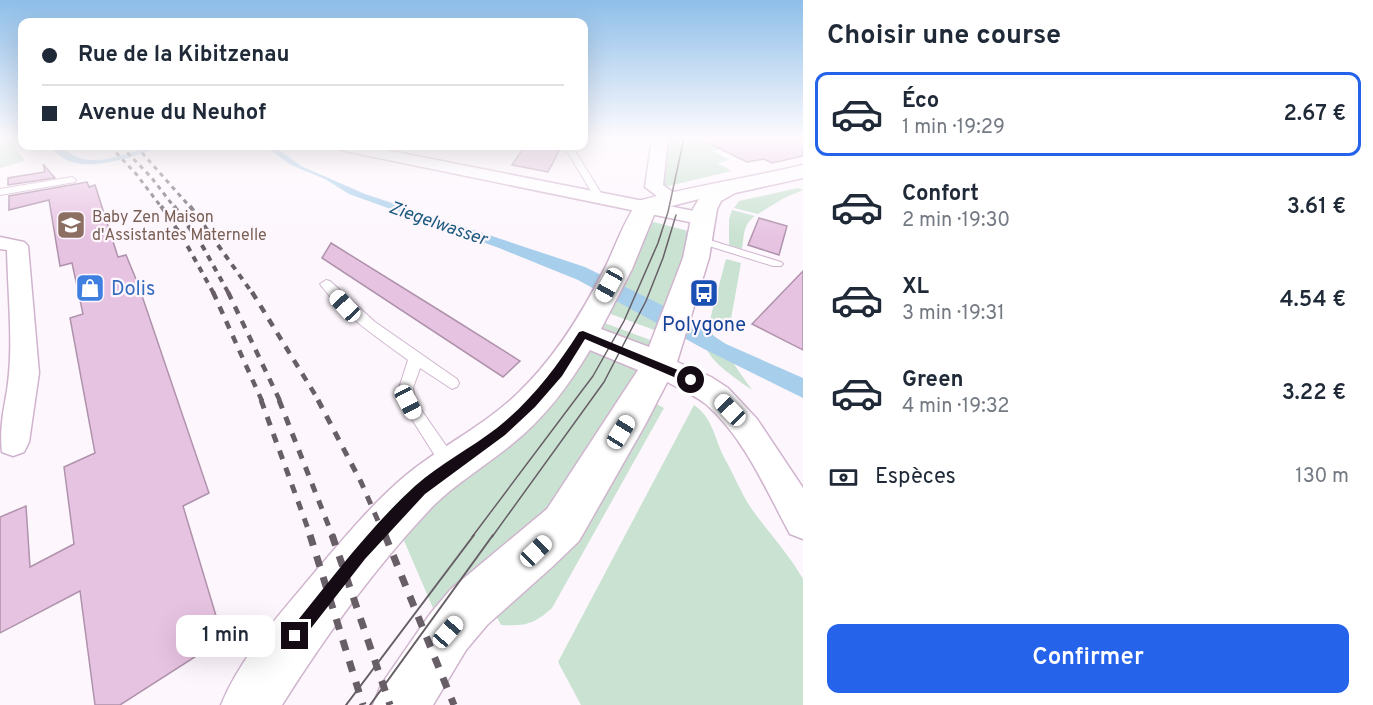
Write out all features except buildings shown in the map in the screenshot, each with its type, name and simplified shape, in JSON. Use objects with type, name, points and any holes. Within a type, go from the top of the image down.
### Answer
[{"type":"street","points":[[471,171],[598,196],[659,202],[714,188],[728,188],[800,174]]},
{"type":"street","points":[[657,171],[654,187],[659,202],[702,230]]},
{"type":"street","points":[[401,705],[448,632],[470,607],[563,525],[632,414],[659,365],[689,280],[708,202],[728,188]]},
{"type":"street","points":[[249,705],[295,636],[361,554],[420,490],[501,431],[531,404],[558,373],[659,202]]},
{"type":"street","points":[[0,243],[17,246],[25,374],[13,442]]},
{"type":"street","points":[[583,334],[702,385],[718,398],[742,423],[803,521]]},
{"type":"lane","points":[[583,171],[598,196]]},
{"type":"lane","points":[[0,192],[72,180]]},
{"type":"lane","points":[[702,230],[777,264]]},
{"type":"lane","points":[[326,284],[360,318],[452,383]]},
{"type":"lane","points":[[416,357],[405,388],[408,402],[451,467]]},
{"type":"green space","points":[[661,171],[732,171],[664,187],[660,184]]},
{"type":"green space","points":[[798,188],[803,190],[784,198],[758,214],[734,208],[739,201]]},
{"type":"green space","points":[[732,210],[755,216],[746,227],[742,249],[729,245],[729,219]]},
{"type":"green space","points":[[650,221],[692,232],[681,269],[657,331],[608,313]]},
{"type":"green space","points":[[726,259],[741,263],[729,330],[709,323]]},
{"type":"green space","points":[[602,322],[653,341],[649,348],[603,330]]},
{"type":"green space","points":[[708,327],[752,390],[726,371],[708,353],[704,341]]},
{"type":"green space","points":[[587,350],[593,350],[640,370],[563,501],[442,629],[402,536]]},
{"type":"green space","points":[[651,401],[664,408],[552,608],[528,623],[501,625],[493,610]]},
{"type":"green space","points":[[694,405],[710,423],[721,452],[747,502],[803,579],[803,705],[581,705],[558,662]]},
{"type":"water","name":"Ziegelwasser","points":[[305,171],[312,171],[365,194],[585,267],[678,313],[726,344],[803,378],[803,398],[704,349],[578,280],[499,248],[349,194],[325,179]]},
{"type":"tram line","points":[[472,537],[593,376],[624,321],[658,243],[668,212],[677,171]]},
{"type":"tram line","points":[[492,537],[604,382],[646,301],[663,258],[676,215]]},
{"type":"tram line","points":[[346,705],[474,535]]},
{"type":"tram line","points":[[370,705],[493,535]]},
{"type":"railway","points":[[133,171],[162,208]]},
{"type":"railway","points":[[145,171],[175,208]]},
{"type":"railway","points":[[158,171],[191,208]]},
{"type":"railway","points":[[161,206],[183,238],[213,293]]},
{"type":"railway","points":[[174,206],[203,247],[229,293]]},
{"type":"railway","points":[[190,206],[253,294]]},
{"type":"railway","points":[[252,292],[319,401]]},
{"type":"railway","points":[[213,293],[262,401]]},
{"type":"railway","points":[[229,293],[280,401]]},
{"type":"railway","points":[[261,400],[311,537]]},
{"type":"railway","points":[[279,400],[333,537]]},
{"type":"railway","points":[[318,400],[361,482],[385,537]]},
{"type":"railway","points":[[310,535],[363,705]]},
{"type":"railway","points":[[332,535],[390,705]]},
{"type":"railway","points":[[385,535],[454,705]]},
{"type":"place","name":"Baby Zen Maison d'Assistantes Maternelle","points":[[71,225]]},
{"type":"place","name":"Dolis","points":[[90,288]]},
{"type":"place","name":"Polygone","points":[[704,293]]},
{"type":"route","points":[[295,636],[361,554],[420,490],[501,431],[531,404],[558,373],[583,334],[691,380]]}]
